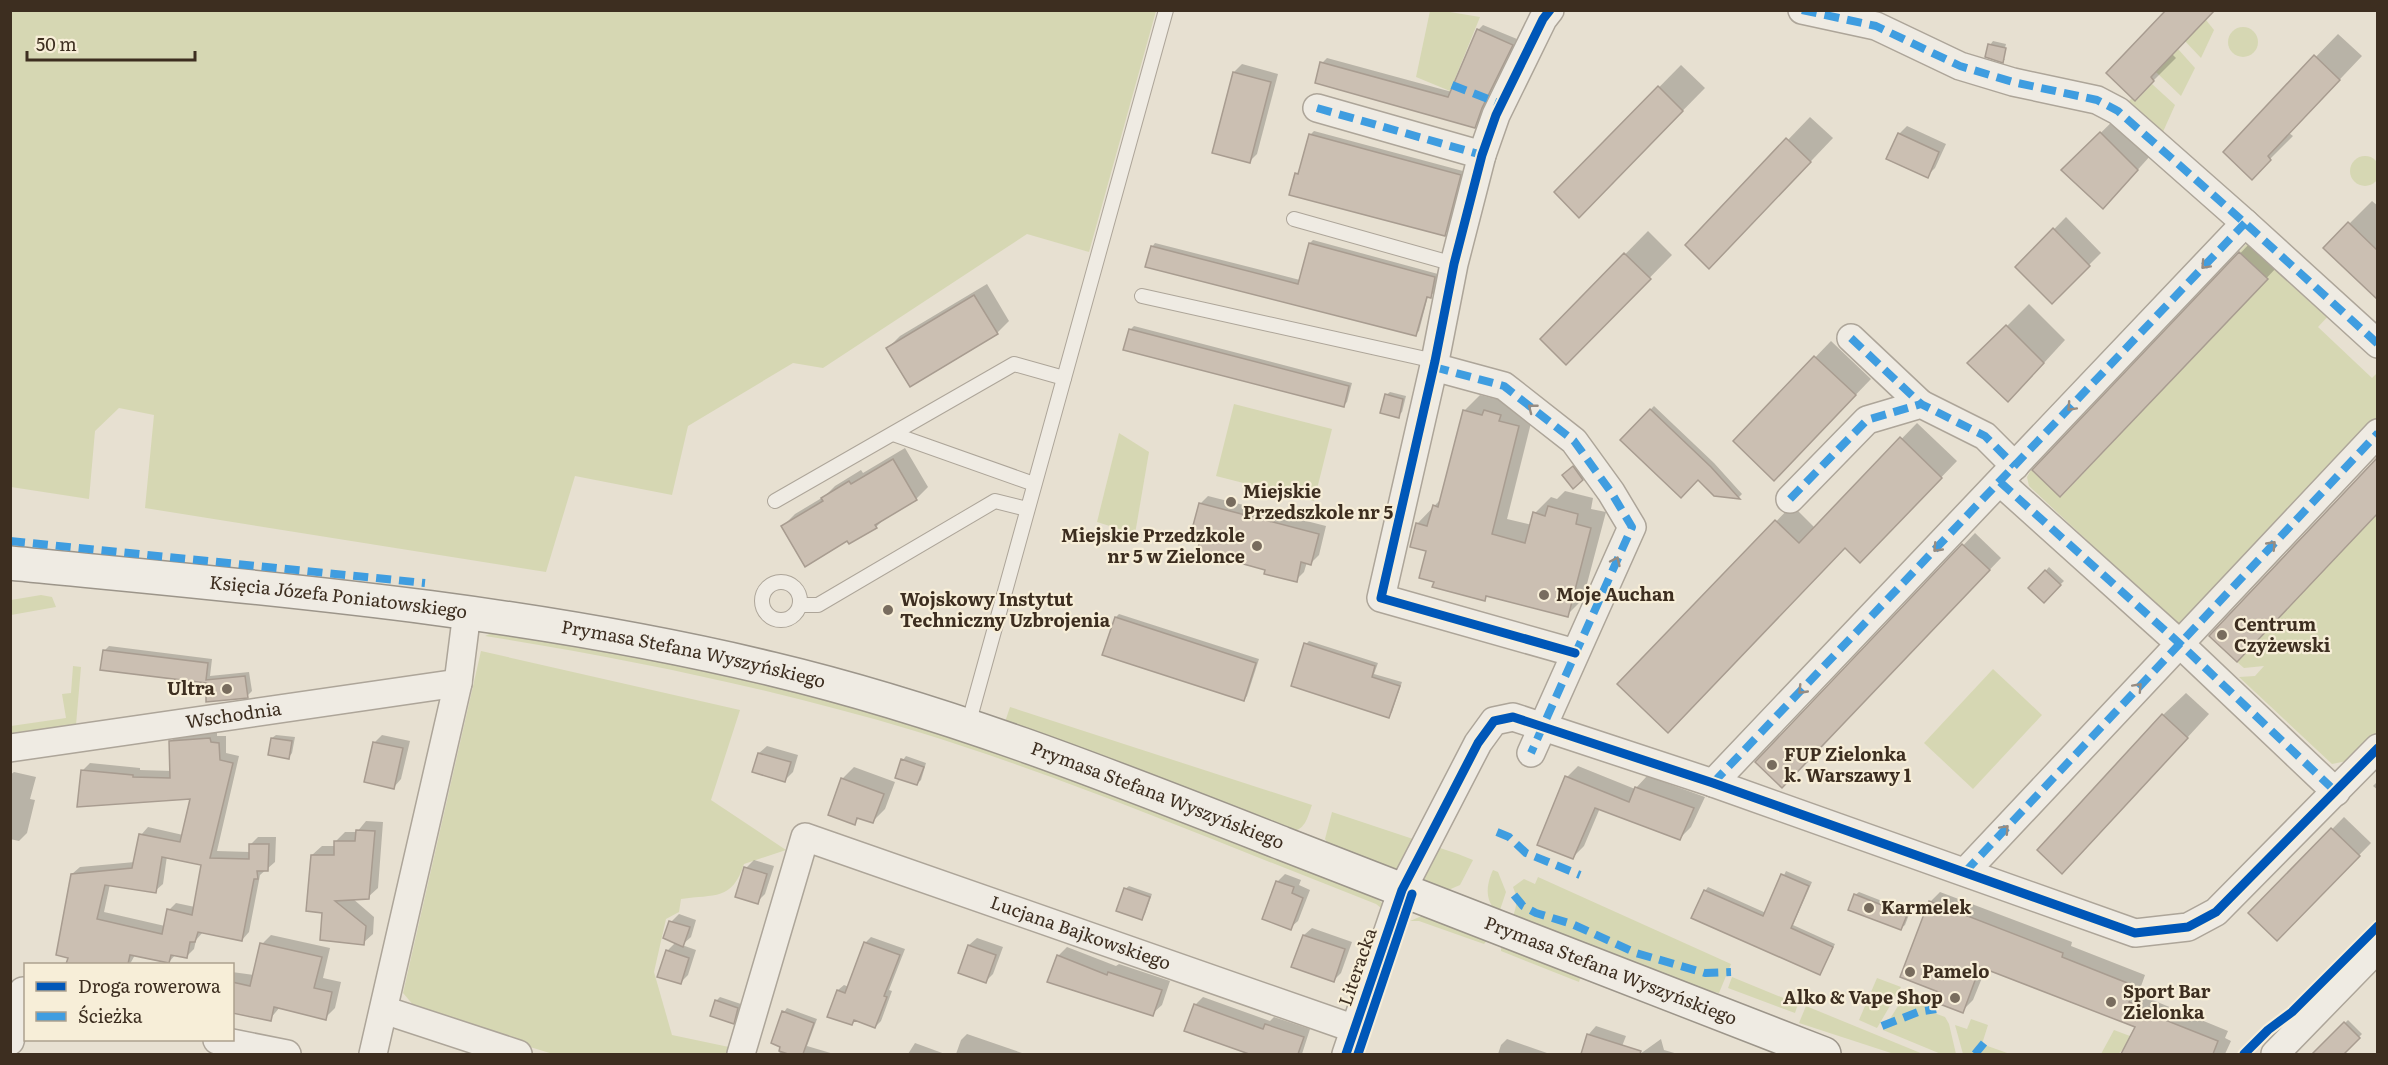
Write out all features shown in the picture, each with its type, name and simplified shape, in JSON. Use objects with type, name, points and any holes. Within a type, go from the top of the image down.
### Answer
[{"type":"main road","name":"Księcia Józefa Poniatowskiego","points":[[10,563],[467,612]]},
{"type":"main road","name":"Prymasa Stefana Wyszyńskiego","points":[[467,612],[570,628],[711,655],[933,713],[1069,760],[1824,1054]]},
{"type":"street","points":[[1550,10],[1543,19],[1496,115],[1482,155],[1454,264],[1435,364],[1381,598],[1575,653]]},
{"type":"street","points":[[1802,10],[1876,26],[1960,66],[2013,82],[2097,100],[2118,111],[2378,344]]},
{"type":"street","points":[[1317,108],[1482,155]]},
{"type":"street","points":[[1713,783],[2245,223]]},
{"type":"street","points":[[1851,338],[1921,404],[1985,436],[2008,474],[2179,643],[2336,792]]},
{"type":"street","points":[[1435,364],[1504,386],[1574,441],[1611,492],[1632,527],[1531,753]]},
{"type":"street","points":[[1790,499],[1867,420],[1921,404]]},
{"type":"street","points":[[1965,872],[2378,434]]},
{"type":"street","name":"Księcia Józefa Poniatowskiego","points":[[373,1054],[458,683],[467,612]]},
{"type":"street","name":"Wschodnia","points":[[10,748],[458,683]]},
{"type":"street","name":"Literacka","points":[[1346,1054],[1402,890],[1478,743],[1494,721],[1513,717],[1543,726],[1713,783],[2134,933],[2188,927],[2216,912],[2378,748]]},
{"type":"street","name":"Lucjana Bajkowskiego","points":[[741,1054],[805,837],[1355,1029]]},
{"type":"street","points":[[2275,1054],[2378,948]]},
{"type":"street","points":[[10,1041],[20,989]]},
{"type":"street","points":[[384,1010],[518,1054]]},
{"type":"street","points":[[222,1041],[287,1054]]},
{"type":"lane","points":[[968,725],[1166,10]]},
{"type":"lane","points":[[1294,219],[1454,264]]},
{"type":"lane","points":[[1142,296],[1435,364]]},
{"type":"lane","points":[[775,501],[1014,364],[1064,378]]},
{"type":"lane","points":[[893,434],[1034,484]]},
{"type":"lane","points":[[800,605],[818,605],[995,501],[1027,509]]},
{"type":"green space","points":[[10,11],[1156,11],[1089,252],[1027,234],[823,368],[793,363],[688,426],[672,495],[575,476],[546,572],[145,508],[154,415],[119,408],[95,431],[89,499],[11,487]]},
{"type":"green space","points":[[1430,11],[1480,17],[1450,91],[1416,77]]},
{"type":"green space","points":[[2206,20],[2214,30],[2201,58],[2185,41]]},
{"type":"green space","points":[[2243,27],[2254,31],[2258,42],[2254,53],[2243,57],[2232,53],[2228,42],[2232,31]]},
{"type":"green space","points":[[2178,49],[2195,68],[2181,96],[2156,72]]},
{"type":"green space","points":[[2152,84],[2175,105],[2162,134],[2127,103],[2132,98],[2136,101]]},
{"type":"green space","points":[[2365,156],[2371,157],[2379,165],[2379,177],[2371,185],[2365,186],[2359,185],[2351,177],[2350,171],[2351,165],[2359,157]]},
{"type":"green space","points":[[2252,238],[2332,312],[2318,327],[2372,378],[2377,373],[2377,423],[2184,631],[2029,486],[2027,477],[2031,470],[2061,497],[2267,279],[2239,252]]},
{"type":"green space","points":[[1234,404],[1332,429],[1314,501],[1216,476]]},
{"type":"green space","points":[[1119,433],[1149,452],[1135,534],[1097,522]]},
{"type":"green space","points":[[2377,513],[2377,738],[2357,759],[2332,764],[2239,677],[2255,676],[2264,666],[2244,668],[2237,662]]},
{"type":"green space","points":[[41,595],[52,597],[56,607],[11,615],[11,600]]},
{"type":"green space","points":[[496,631],[620,650],[820,695],[987,745],[1373,894],[1383,904],[1385,911],[1376,904],[1147,813],[1031,770],[915,731],[702,676],[485,636]]},
{"type":"green space","points":[[481,651],[740,710],[711,800],[786,850],[744,864],[734,884],[721,894],[681,899],[679,912],[666,919],[654,972],[672,1035],[729,1047],[726,1054],[553,1054],[420,1013],[403,993]]},
{"type":"green space","points":[[73,666],[81,667],[76,725],[11,735],[11,726],[66,718],[62,694],[71,693]]},
{"type":"green space","points":[[1993,669],[2042,715],[1973,789],[1924,743]]},
{"type":"green space","points":[[1010,707],[1312,805],[1302,827],[1289,832],[1005,722]]},
{"type":"green space","points":[[1332,812],[1473,860],[1460,885],[1446,891],[1331,848],[1325,839]]},
{"type":"green space","points":[[1493,870],[1498,872],[1506,892],[1499,913],[1491,904],[1488,893]]},
{"type":"green space","points":[[1538,877],[1731,964],[1719,993],[1687,987],[1512,918],[1516,903],[1513,887],[1524,879],[1535,884]]},
{"type":"green space","points":[[1424,915],[1488,939],[1484,944],[1419,921],[1410,921]]},
{"type":"green space","points":[[1501,944],[1581,975],[1579,982],[1501,951]]},
{"type":"green space","points":[[1732,977],[1798,1004],[1795,1013],[1728,988]]},
{"type":"green space","points":[[1877,978],[1901,987],[1877,1028],[1859,1020]]},
{"type":"green space","points":[[1908,990],[1921,995],[1937,1014],[1945,1017],[1949,1024],[1956,1054],[1941,1054],[1883,1030]]},
{"type":"green space","points":[[1806,1006],[1923,1054],[1894,1054],[1799,1023]]},
{"type":"green space","points":[[1971,1019],[1988,1025],[1982,1044],[2010,1054],[1963,1054],[1955,1025],[1967,1029]]},
{"type":"green space","points":[[2114,1030],[2130,1036],[2133,1030],[2141,1033],[2118,1054],[2101,1054]]},
{"type":"building","points":[[2166,10],[2215,10],[2151,77],[2154,81],[2135,101],[2106,73]]},
{"type":"building","points":[[1477,29],[1513,45],[1482,108],[1475,128],[1315,83],[1320,62],[1448,97]]},
{"type":"building","points":[[1988,44],[2006,48],[2003,63],[1985,57]]},
{"type":"building","points":[[2314,55],[2340,80],[2268,156],[2271,160],[2252,180],[2223,152]]},
{"type":"building","points":[[1233,72],[1271,82],[1250,163],[1212,153]]},
{"type":"building","points":[[1658,86],[1683,111],[1579,218],[1554,192]]},
{"type":"building","points":[[2100,132],[2138,170],[2103,209],[2061,170]]},
{"type":"building","points":[[1898,133],[1939,152],[1928,178],[1886,159]]},
{"type":"building","points":[[1309,134],[1461,175],[1445,236],[1289,195],[1295,173],[1298,174]]},
{"type":"building","points":[[1786,138],[1811,162],[1709,269],[1685,245]]},
{"type":"building","points":[[2348,222],[2378,251],[2378,300],[2323,248]]},
{"type":"building","points":[[2053,228],[2090,266],[2052,304],[2015,267]]},
{"type":"building","points":[[1309,243],[1435,277],[1431,298],[1427,297],[1416,336],[1145,267],[1151,246],[1298,284]]},
{"type":"building","points":[[2239,252],[2268,279],[2060,497],[2032,470]]},
{"type":"building","points":[[1624,253],[1651,279],[1566,365],[1540,339]]},
{"type":"building","points":[[974,295],[998,334],[910,387],[886,348]]},
{"type":"building","points":[[2006,325],[2044,363],[2008,402],[1967,363]]},
{"type":"building","points":[[1129,329],[1349,386],[1344,407],[1123,350]]},
{"type":"building","points":[[1814,356],[1856,395],[1774,481],[1733,441]]},
{"type":"building","points":[[1385,394],[1403,399],[1399,418],[1380,413]]},
{"type":"building","points":[[1650,409],[1711,467],[1740,499],[1714,496],[1698,480],[1681,498],[1620,440]]},
{"type":"building","points":[[1463,410],[1482,415],[1484,410],[1501,415],[1499,421],[1519,426],[1492,534],[1525,543],[1533,512],[1545,516],[1548,506],[1578,514],[1576,524],[1591,528],[1568,617],[1486,596],[1485,601],[1432,587],[1434,582],[1419,578],[1426,551],[1410,547],[1416,523],[1427,526],[1433,505],[1438,507]]},
{"type":"building","points":[[1900,437],[1942,478],[1860,563],[1845,548],[1668,733],[1617,684],[1775,520],[1799,543]]},
{"type":"building","points":[[2378,457],[2378,513],[2237,662],[2209,636]]},
{"type":"building","points":[[893,459],[917,500],[875,525],[877,528],[849,544],[847,541],[805,567],[781,526],[823,501],[821,498],[849,481],[851,484]]},
{"type":"building","points":[[1573,466],[1583,480],[1573,489],[1562,475]]},
{"type":"building","name":"Miejskie Przedzkole nr 5 w Zielonce","points":[[1199,503],[1319,534],[1311,565],[1301,562],[1297,582],[1264,574],[1265,570],[1229,560],[1228,564],[1196,556],[1201,536],[1191,533]]},
{"type":"building","points":[[1962,544],[1990,570],[1782,788],[1755,762]]},
{"type":"building","points":[[2045,570],[2061,585],[2044,603],[2028,588]]},
{"type":"building","points":[[1115,617],[1256,663],[1244,701],[1102,655]]},
{"type":"building","points":[[1304,643],[1375,666],[1372,677],[1400,686],[1389,718],[1291,686]]},
{"type":"building","points":[[103,650],[208,663],[206,680],[245,676],[248,698],[206,702],[206,683],[100,670]]},
{"type":"building","points":[[2162,714],[2188,738],[2062,874],[2037,850]]},
{"type":"building","points":[[210,738],[211,742],[219,743],[220,760],[233,763],[210,858],[249,859],[249,844],[269,844],[268,871],[257,871],[258,879],[254,879],[242,941],[198,932],[195,942],[190,942],[187,958],[171,955],[169,963],[130,955],[128,963],[66,963],[68,958],[56,955],[71,874],[132,868],[139,834],[180,842],[190,799],[77,807],[81,770],[133,775],[133,777],[170,778],[169,741]],"holes":[[[162,857],[201,865],[192,915],[167,909],[162,934],[97,919],[105,885],[156,893]]]},
{"type":"building","points":[[271,738],[292,741],[289,759],[268,755]]},
{"type":"building","points":[[373,742],[403,748],[394,789],[364,782]]},
{"type":"building","points":[[758,753],[791,762],[785,782],[752,772]]},
{"type":"building","points":[[901,759],[924,767],[917,785],[895,778]]},
{"type":"building","points":[[1565,776],[1629,802],[1635,787],[1694,808],[1680,840],[1595,808],[1573,859],[1537,845]]},
{"type":"building","points":[[841,778],[884,794],[873,823],[857,818],[855,825],[828,815]]},
{"type":"building","points":[[2331,828],[2360,856],[2277,941],[2248,913]]},
{"type":"building","points":[[356,830],[375,831],[369,899],[335,901],[366,926],[364,945],[320,940],[322,913],[306,911],[311,855],[334,855],[334,841],[355,841]]},
{"type":"building","points":[[744,867],[767,874],[758,904],[735,897]]},
{"type":"building","points":[[1781,874],[1809,886],[1791,928],[1833,947],[1820,975],[1691,918],[1704,890],[1763,916]]},
{"type":"building","points":[[1276,881],[1294,887],[1292,893],[1303,898],[1291,930],[1262,919]]},
{"type":"building","points":[[1124,888],[1150,897],[1142,920],[1116,911]]},
{"type":"building","points":[[1854,894],[1907,915],[1901,930],[1848,910]]},
{"type":"building","points":[[1929,901],[2063,953],[2062,957],[2135,986],[2129,1002],[2141,1007],[2140,1010],[2218,1041],[2213,1054],[2121,1054],[2135,1027],[1980,967],[1963,1013],[1937,1003],[1941,993],[1900,977]]},
{"type":"building","points":[[669,921],[690,927],[683,947],[663,938]]},
{"type":"building","points":[[1303,935],[1345,949],[1334,982],[1291,967]]},
{"type":"building","points":[[864,942],[900,955],[884,996],[887,997],[875,1028],[854,1020],[852,1025],[827,1017],[837,990],[845,993]]},
{"type":"building","points":[[260,943],[322,957],[314,988],[332,992],[326,1020],[274,1007],[271,1021],[234,1013],[234,982],[250,986]]},
{"type":"building","points":[[968,945],[996,955],[986,983],[958,973]]},
{"type":"building","points":[[666,950],[689,958],[681,984],[657,977]]},
{"type":"building","points":[[1057,955],[1107,975],[1108,972],[1162,990],[1153,1016],[1047,982]]},
{"type":"building","points":[[715,1000],[738,1008],[734,1024],[710,1016]]},
{"type":"building","points":[[1194,1004],[1263,1029],[1265,1024],[1304,1037],[1298,1054],[1249,1054],[1184,1031]]},
{"type":"building","points":[[782,1011],[814,1023],[803,1054],[788,1054],[779,1051],[780,1047],[771,1043]]},
{"type":"building","points":[[2344,1022],[2360,1038],[2344,1054],[2312,1054]]},
{"type":"building","points":[[1587,1034],[1641,1051],[1640,1054],[1581,1054]]},
{"type":"marked path","points":[[1802,10],[1876,26],[1960,66],[2013,82],[2097,100],[2118,111],[2378,344]]},
{"type":"marked path","points":[[1452,85],[1501,104]]},
{"type":"marked path","points":[[1317,108],[1482,155]]},
{"type":"marked path","points":[[1713,783],[2245,223]]},
{"type":"marked path","points":[[1851,338],[1921,404]]},
{"type":"marked path","points":[[1434,367],[1504,386],[1574,441],[1611,492],[1632,527],[1531,753]]},
{"type":"marked path","points":[[1790,499],[1867,420],[1921,404],[1985,436],[2015,466]]},
{"type":"marked path","points":[[1965,872],[2378,433]]},
{"type":"marked path","points":[[2000,482],[2179,643],[2336,792]]},
{"type":"marked path","points":[[10,541],[425,583]]},
{"type":"marked path","points":[[1497,832],[1509,837],[1526,853],[1580,875]]},
{"type":"marked path","points":[[1514,895],[1523,906],[1536,913],[1572,924],[1636,953],[1705,973],[1731,972]]},
{"type":"marked path","points":[[1882,1026],[1918,1012],[1936,1009]]},
{"type":"marked path","points":[[1975,1054],[1984,1043]]},
{"type":"cycle path","points":[[1550,10],[1543,19],[1496,115],[1482,155],[1454,264],[1435,361],[1381,598],[1575,653]]},
{"type":"cycle path","points":[[1346,1054],[1402,890],[1478,743],[1494,721],[1513,717],[1713,783],[2135,933],[2188,927],[2216,912],[2378,748]]},
{"type":"cycle path","points":[[1358,1054],[1412,894]]},
{"type":"cycle path","points":[[2244,1054],[2268,1030],[2292,1012],[2378,926]]},
{"type":"place","name":"Miejskie Przedszkole nr 5","points":[[1231,502]]},
{"type":"place","name":"Miejskie Przedzkole nr 5 w Zielonce","points":[[1257,546]]},
{"type":"place","name":"Moje Auchan","points":[[1544,595]]},
{"type":"place","name":"Wojskowy Instytut Techniczny Uzbrojenia","points":[[888,610]]},
{"type":"place","name":"Centrum Czyżewski","points":[[2222,635]]},
{"type":"place","name":"Ultra","points":[[227,689]]},
{"type":"place","name":"FUP Zielonka k. Warszawy 1","points":[[1772,765]]},
{"type":"place","name":"Karmelek","points":[[1869,908]]},
{"type":"place","name":"Pamelo","points":[[1910,972]]},
{"type":"place","name":"Alko & Vape Shop","points":[[1955,998]]},
{"type":"place","name":"Sport Bar Zielonka","points":[[2111,1002]]}]
